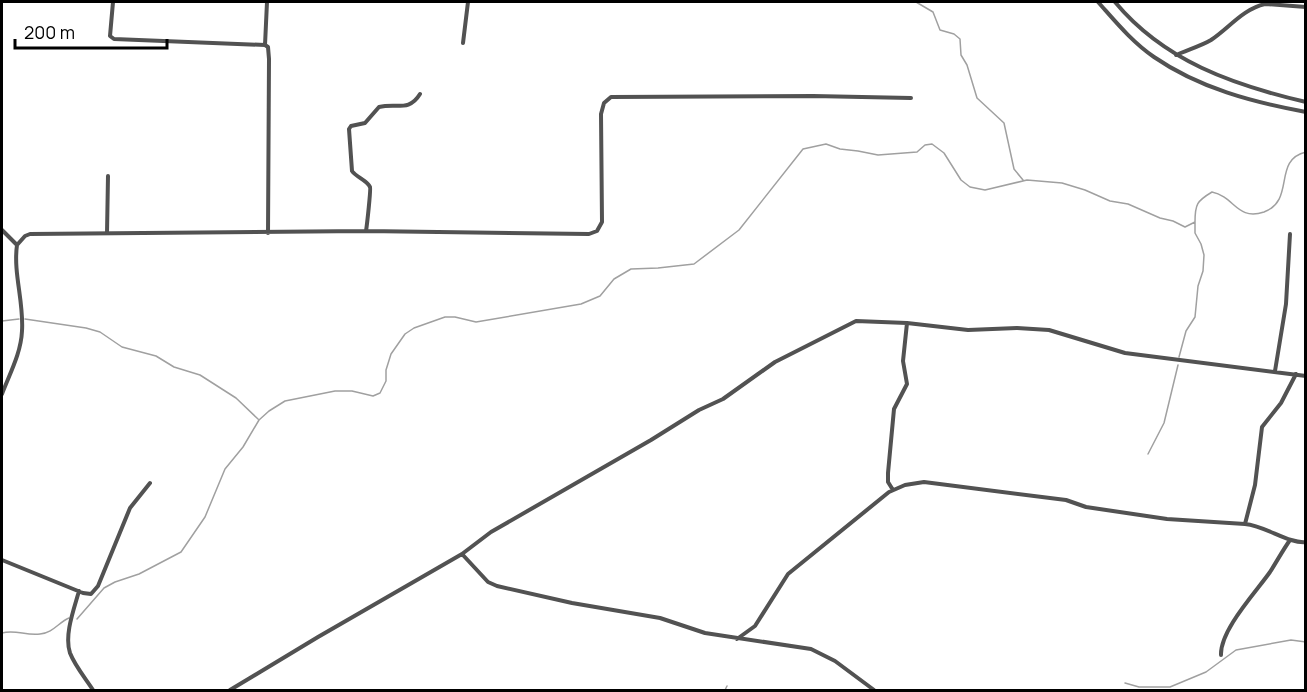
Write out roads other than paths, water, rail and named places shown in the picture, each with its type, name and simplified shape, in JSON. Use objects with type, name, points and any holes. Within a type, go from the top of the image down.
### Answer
[{"type":"street","points":[[113,2],[110,36],[114,39],[265,45]]},
{"type":"street","points":[[267,2],[265,45],[268,47],[269,59],[268,233]]},
{"type":"street","points":[[463,43],[468,2]]},
{"type":"street","points":[[1098,2],[1137,44],[1170,66],[1241,98],[1305,112]]},
{"type":"street","points":[[1115,2],[1146,33],[1176,55],[1224,78],[1305,102]]},
{"type":"street","points":[[1176,55],[1208,42],[1259,5],[1305,7]]},
{"type":"street","points":[[366,231],[371,189],[352,171],[349,129],[351,126],[365,123],[379,107],[410,106],[420,94]]},
{"type":"street","points":[[2,394],[18,355],[22,329],[17,245],[20,240],[30,234],[366,231],[594,233],[600,228],[602,222],[600,162],[602,108],[607,100],[616,95],[911,98]]},
{"type":"street","points":[[107,233],[108,176]]},
{"type":"street","points":[[2,230],[17,245]]},
{"type":"street","points":[[1275,371],[1286,304],[1290,234]]},
{"type":"street","points":[[230,690],[462,554],[491,531],[699,410],[723,399],[790,353],[856,321],[907,323],[968,330],[1017,328],[1049,330],[1132,354],[1305,376]]},
{"type":"street","points":[[893,490],[888,482],[888,473],[894,409],[907,384],[903,361],[907,323]]},
{"type":"street","points":[[1245,524],[1255,485],[1262,427],[1281,403],[1296,374]]},
{"type":"street","points":[[737,639],[755,627],[788,574],[893,490],[905,485],[924,482],[1066,500],[1086,507],[1161,519],[1245,524],[1267,528],[1290,540],[1305,542]]},
{"type":"street","points":[[2,560],[91,594],[98,586],[130,508],[150,483]]},
{"type":"street","points":[[1221,655],[1221,645],[1227,634],[1257,586],[1268,574],[1290,540]]},
{"type":"street","points":[[462,554],[488,582],[497,586],[572,603],[660,618],[705,633],[801,646],[820,652],[874,690]]},
{"type":"street","points":[[79,591],[69,633],[69,648],[71,656],[93,690]]},
{"type":"waterway","points":[[916,2],[933,12],[940,30],[954,34],[960,39],[961,55],[967,65],[977,98],[1004,123],[1014,169],[1023,180]]},
{"type":"waterway","points":[[77,619],[104,588],[139,574],[181,552],[205,517],[225,469],[243,447],[259,420],[269,411],[285,401],[335,391],[352,391],[373,396],[380,393],[386,381],[386,370],[391,354],[405,334],[414,328],[445,317],[476,322],[581,304],[600,296],[614,279],[631,269],[694,264],[739,230],[803,149],[826,144],[840,149],[878,155],[917,152],[925,145],[932,144],[944,153],[961,180],[970,187],[985,190],[1027,180],[1062,183],[1110,201],[1128,204],[1185,227],[1195,222],[1198,204],[1212,192],[1226,198],[1248,213],[1264,212],[1274,206],[1279,199],[1290,163],[1296,156],[1306,152]]},
{"type":"waterway","points":[[1179,357],[1186,331],[1195,317],[1198,286],[1203,271],[1204,255],[1195,233],[1195,222]]},
{"type":"waterway","points":[[2,321],[19,319]]},
{"type":"waterway","points":[[25,319],[86,328],[100,332],[122,347],[156,356],[174,367],[200,375],[236,398],[258,419]]},
{"type":"waterway","points":[[1148,454],[1164,423],[1178,365]]},
{"type":"waterway","points":[[2,633],[45,633],[69,618]]},
{"type":"waterway","points":[[1125,683],[1139,687],[1170,687],[1206,672],[1236,650],[1291,640],[1306,642]]},
{"type":"waterway","points":[[725,690],[727,686]]}]
